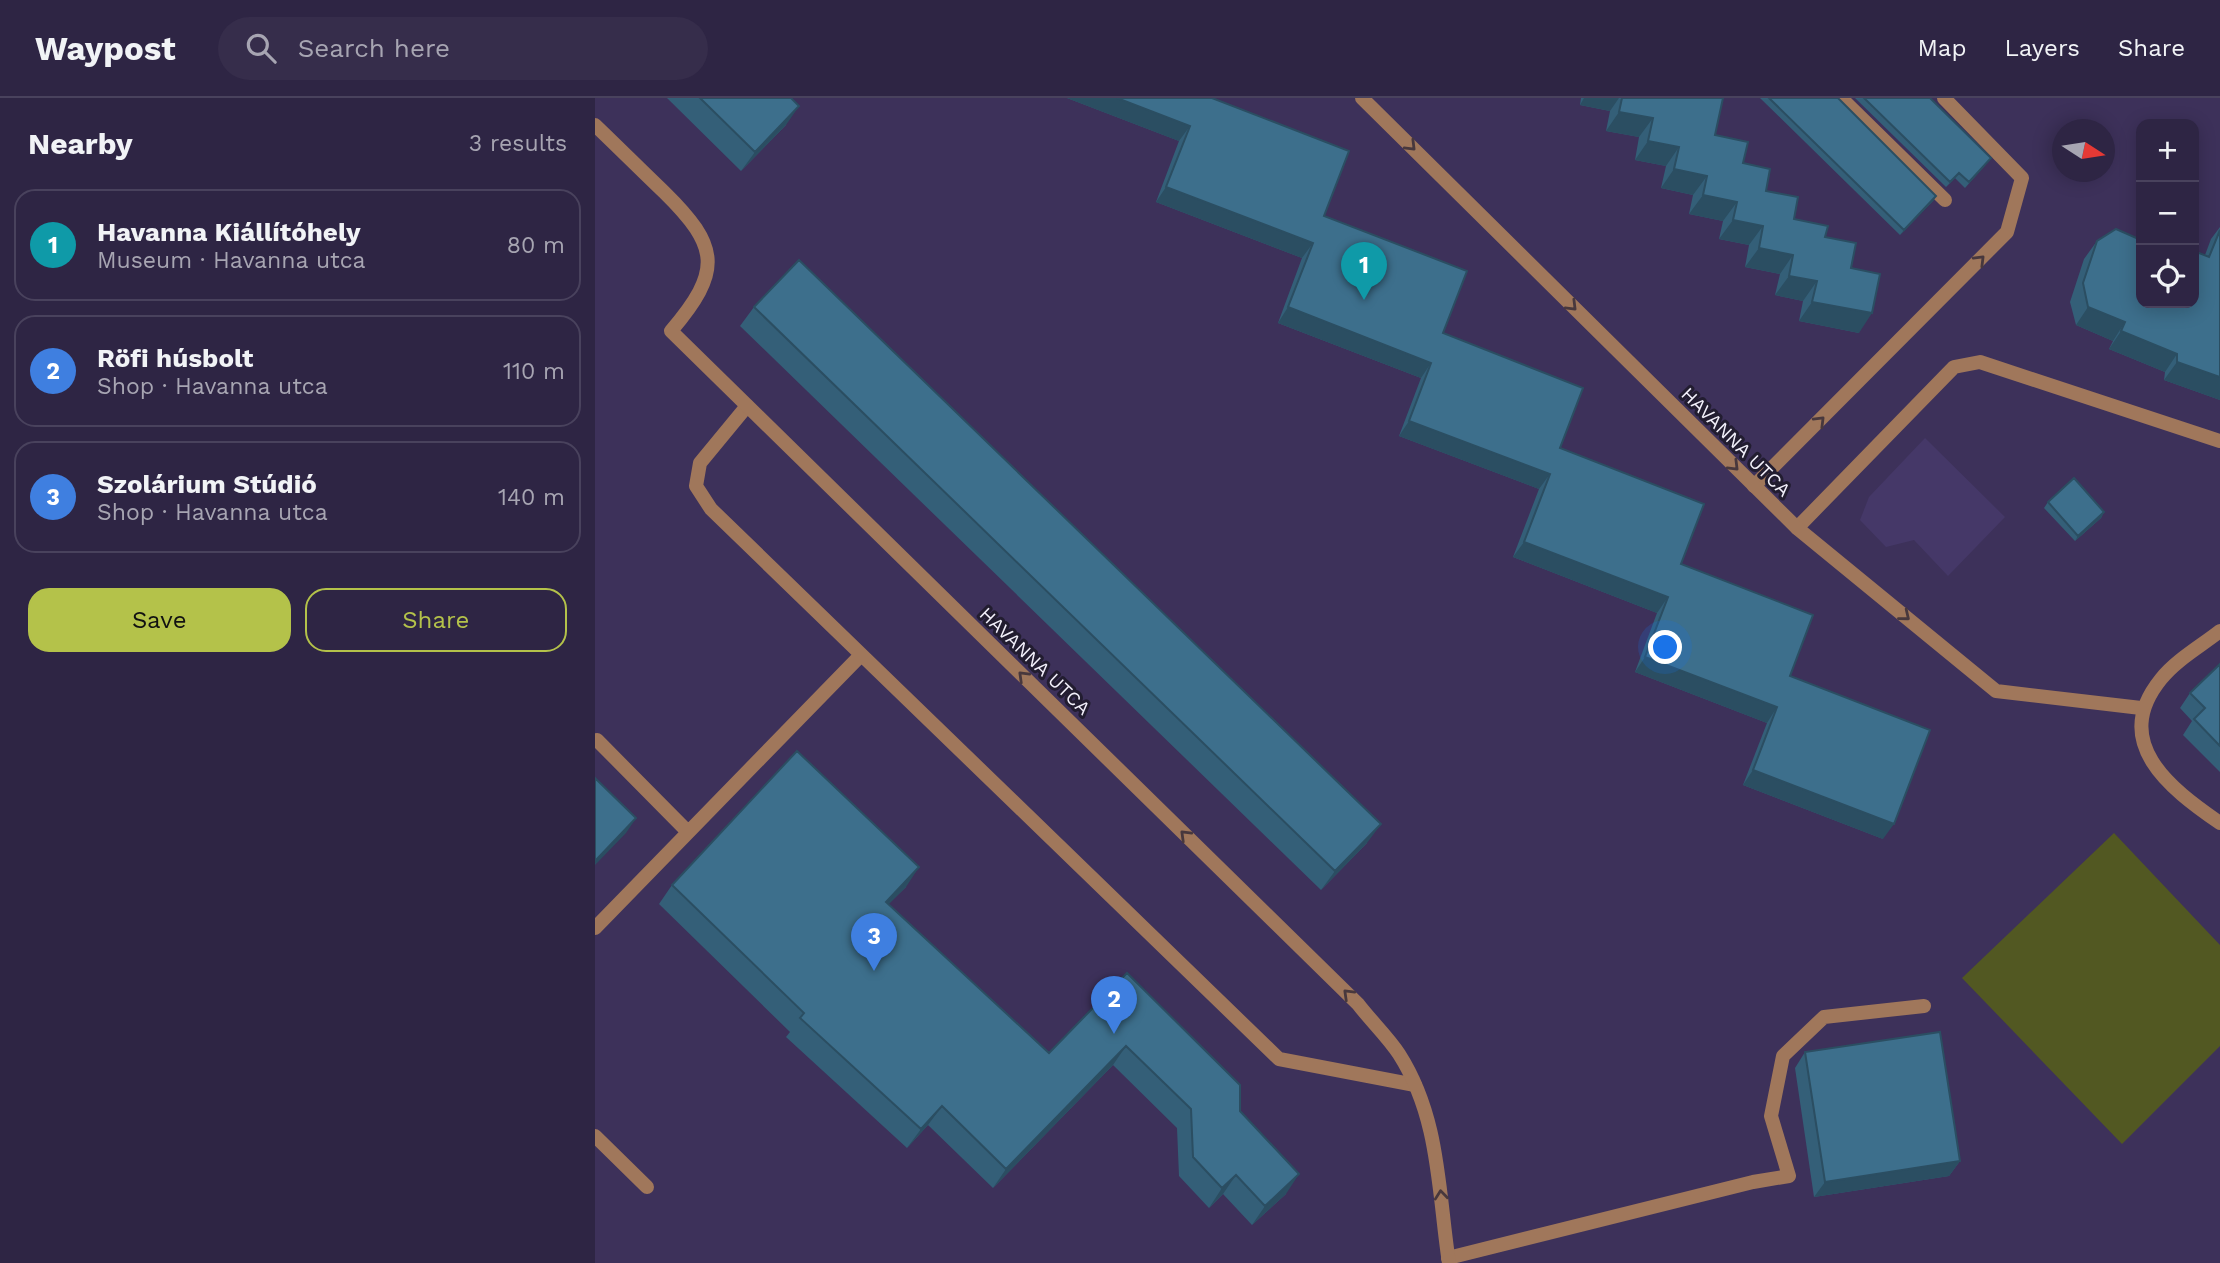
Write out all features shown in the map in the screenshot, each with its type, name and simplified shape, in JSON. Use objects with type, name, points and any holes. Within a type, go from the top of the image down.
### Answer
[{"type":"street","name":"HAVANNA UTCA","points":[[1362,98],[1797,528],[1996,691],[2141,708]]},
{"type":"street","points":[[1842,98],[1945,200]]},
{"type":"street","points":[[1754,486],[2007,232],[2022,178],[1944,98]]},
{"type":"street","name":"HAVANNA UTCA","points":[[595,125],[694,220],[705,242],[708,269],[701,292],[671,331],[1358,1004],[1399,1054],[1428,1114],[1437,1160],[1448,1260]]},
{"type":"street","points":[[1797,528],[1954,367],[1980,362],[2220,441]]},
{"type":"street","points":[[747,406],[700,463],[696,486],[711,509],[1279,1059],[1415,1085]]},
{"type":"street","points":[[2220,631],[2162,677],[2141,708],[2140,732],[2153,762],[2178,794],[2220,823]]},
{"type":"street","points":[[595,928],[861,655]]},
{"type":"street","points":[[597,740],[688,832]]},
{"type":"street","points":[[1448,1260],[1753,1181],[1789,1176],[1771,1116],[1783,1056],[1824,1017],[1924,1006]]},
{"type":"street","points":[[595,1136],[647,1187]]},
{"type":"shaded area","points":[[1925,438],[2005,517],[1948,576],[1914,540],[1886,547],[1860,520],[1869,497]]},
{"type":"green space","points":[[2114,833],[2220,945],[2220,1046],[2122,1144],[1962,978]]},
{"type":"building","points":[[700,98],[791,98],[799,106],[755,152]]},
{"type":"building","points":[[1117,98],[1212,98],[1349,151],[1324,216],[1467,271],[1443,333],[1583,388],[1560,448],[1704,504],[1681,564],[1813,615],[1790,676],[1930,730],[1894,824],[1753,770],[1777,707],[1645,657],[1668,597],[1524,542],[1550,474],[1409,421],[1431,363],[1288,307],[1313,243],[1166,187],[1190,126]]},
{"type":"building","points":[[1622,98],[1723,98],[1715,135],[1748,142],[1743,163],[1770,169],[1766,191],[1798,197],[1794,219],[1828,226],[1825,237],[1856,243],[1851,268],[1880,274],[1872,313],[1812,302],[1817,281],[1789,276],[1793,255],[1759,248],[1763,226],[1733,220],[1737,202],[1703,195],[1707,176],[1674,169],[1679,147],[1648,141],[1653,118],[1619,112]]},
{"type":"building","points":[[1769,98],[1838,98],[1936,196],[1904,230]]},
{"type":"building","points":[[1864,98],[1930,98],[1991,158],[1969,182],[1959,173],[1950,182]]},
{"type":"building","points":[[2116,229],[2136,238],[2136,308],[2199,308],[2199,253],[2209,257],[2220,230],[2220,377],[2177,362],[2177,354],[2121,331],[2125,322],[2088,307],[2083,283],[2097,241]]},
{"type":"building","points":[[799,260],[1381,824],[1335,871],[754,307]]},
{"type":"building","points":[[2074,478],[2104,512],[2078,536],[2048,502]]},
{"type":"building","points":[[2220,664],[2220,746],[2194,719],[2205,708],[2190,693]]},
{"type":"building","points":[[797,751],[919,867],[886,902],[1049,1053],[1127,973],[1240,1085],[1240,1111],[1299,1174],[1265,1206],[1236,1175],[1222,1188],[1193,1157],[1191,1109],[1126,1046],[1006,1169],[942,1106],[921,1129],[800,1018],[804,1013],[672,885]]},
{"type":"building","points":[[595,778],[636,818],[595,861]]},
{"type":"building","points":[[1940,1032],[1960,1161],[1825,1182],[1805,1052]]},
{"type":"place","name":"Havanna Kiállítóhely","points":[[1364,300]]},
{"type":"place","name":"Szolárium Stúdió","points":[[874,971]]},
{"type":"place","name":"Röfi húsbolt","points":[[1114,1034]]}]
